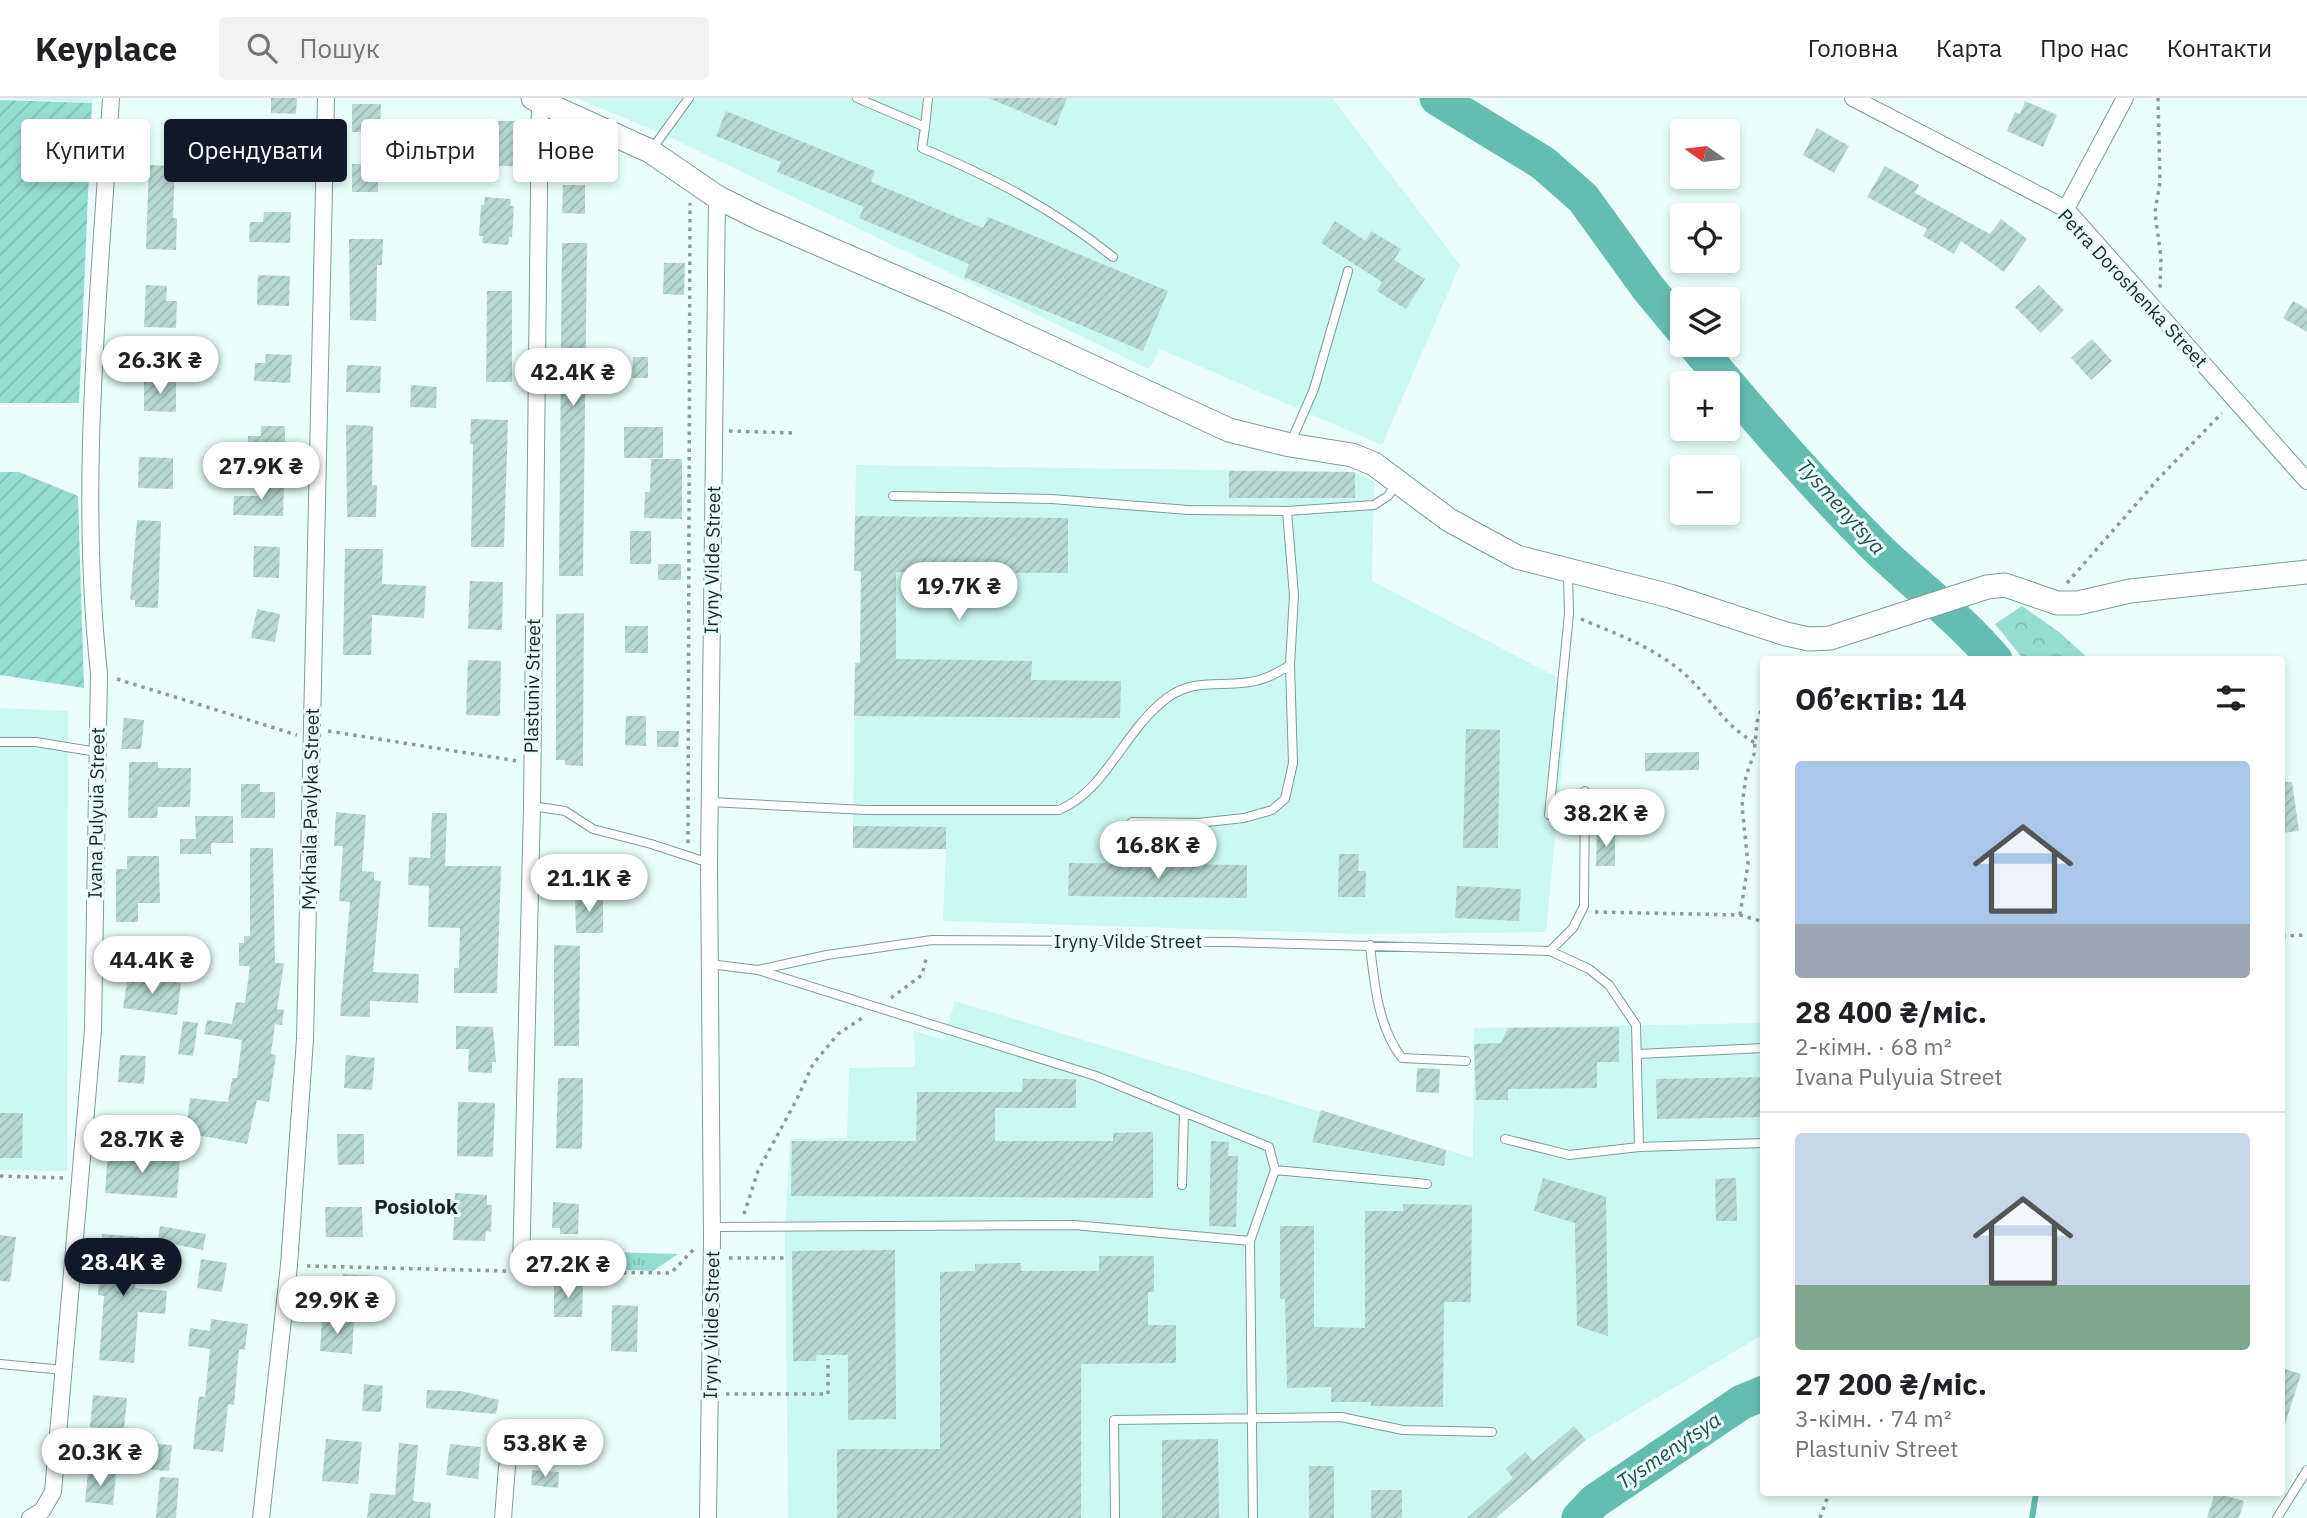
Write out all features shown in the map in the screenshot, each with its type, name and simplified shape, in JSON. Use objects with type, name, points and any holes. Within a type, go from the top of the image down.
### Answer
[{"type":"street","name":"Ivana Pulyuia Street","points":[[30,1518],[42,1510],[52,1492],[93,1030],[99,673],[94,632],[91,460],[111,98]]},
{"type":"street","name":"Mykhaila Pavlyka Street","points":[[261,1518],[289,1265],[304,1039],[326,98]]},
{"type":"street","name":"Petra Doroshenka Street","points":[[1853,98],[2066,209],[2307,481]]},
{"type":"street","points":[[2066,209],[2125,98]]},
{"type":"street","points":[[536,99],[650,151],[717,197],[1229,430],[1290,445],[1352,455],[1374,464],[1480,539],[1517,556],[1670,596],[1786,634],[1809,639],[1830,638],[1987,587],[2016,587],[2043,600],[2078,603],[2130,591],[2307,572]]},
{"type":"street","name":"Plastuniv Street","points":[[522,1271],[532,806],[536,99]]},
{"type":"street","name":"Iryny Vilde Street","points":[[708,1518],[712,1259],[709,863],[717,197]]},
{"type":"street","points":[[503,1518],[507,1467]]},
{"type":"lane","points":[[650,151],[690,98]]},
{"type":"lane","points":[[857,98],[925,127]]},
{"type":"lane","points":[[928,98],[922,148],[997,180],[1078,229],[1113,257]]},
{"type":"lane","points":[[1290,445],[1314,388],[1348,271]]},
{"type":"lane","points":[[893,496],[1052,499],[1188,510],[1287,511],[1374,505],[1388,496],[1398,481]]},
{"type":"lane","points":[[1132,822],[1198,823],[1244,818],[1272,810],[1285,799],[1293,763],[1290,665],[1294,595],[1287,511]]},
{"type":"lane","points":[[1549,815],[1569,614],[1568,570]]},
{"type":"lane","points":[[710,802],[850,810],[1059,810],[1080,799],[1092,788],[1135,727],[1178,691],[1201,684],[1251,682],[1269,678],[1290,665]]},
{"type":"lane","points":[[0,742],[36,742],[97,752]]},
{"type":"lane","points":[[1584,792],[1583,912],[1573,928],[1550,951],[1589,969],[1609,985],[1636,1025],[1639,1147]]},
{"type":"lane","points":[[532,806],[565,811],[593,829],[709,863]]},
{"type":"lane","name":"Iryny Vilde Street","points":[[709,964],[758,970],[827,955],[932,940],[1550,951]]},
{"type":"lane","points":[[1370,946],[1375,986],[1385,1023],[1402,1058],[1466,1060]]},
{"type":"lane","points":[[758,970],[1096,1076],[1269,1147],[1275,1170],[1250,1241],[1253,1518]]},
{"type":"lane","points":[[1638,1054],[1760,1048]]},
{"type":"lane","points":[[1182,1185],[1184,1112]]},
{"type":"lane","points":[[1505,1139],[1569,1155],[1639,1147],[1760,1143]]},
{"type":"lane","points":[[1275,1170],[1427,1184]]},
{"type":"lane","points":[[712,1233],[741,1226],[1074,1226],[1250,1241]]},
{"type":"lane","points":[[0,1364],[64,1370]]},
{"type":"lane","points":[[1115,1518],[1114,1420],[1341,1416],[1403,1430],[1492,1432]]},
{"type":"lane","points":[[2277,1518],[2307,1470]]},
{"type":"path","points":[[2158,98],[2160,181],[2155,213],[2161,258],[2158,312]]},
{"type":"path","points":[[688,856],[690,178]]},
{"type":"path","points":[[2043,600],[2062,590],[2159,478],[2224,411],[2230,394]]},
{"type":"path","points":[[714,431],[794,433]]},
{"type":"path","points":[[1569,614],[1646,646],[1689,678],[1732,730],[1755,743]]},
{"type":"path","points":[[99,673],[286,734],[312,732],[531,763]]},
{"type":"path","points":[[1740,915],[1748,864],[1742,806],[1760,713]]},
{"type":"path","points":[[1583,912],[1740,915],[1760,921]]},
{"type":"path","points":[[2285,936],[2307,935]]},
{"type":"path","points":[[741,1226],[758,1171],[792,1110],[813,1064],[838,1034],[922,975],[932,940]]},
{"type":"path","points":[[0,1176],[81,1178]]},
{"type":"path","points":[[289,1265],[671,1273],[712,1233]]},
{"type":"path","points":[[712,1259],[786,1258]]},
{"type":"path","points":[[709,1394],[828,1394],[828,1359]]},
{"type":"path","points":[[1820,1518],[1828,1496]]},
{"type":"shaded area","points":[[0,98],[93,98],[92,103]]},
{"type":"shaded area","points":[[576,98],[1332,98],[1460,265],[1382,445],[1160,349],[1149,369],[663,134]]},
{"type":"shaded area","points":[[856,465],[1355,472],[1374,482],[1372,581],[1570,684],[1546,932],[1365,934],[943,921],[946,849],[853,848],[855,663],[860,662],[861,572],[854,571]]},
{"type":"shaded area","points":[[0,708],[68,711],[67,1171],[0,1170]]},
{"type":"shaded area","points":[[955,1001],[1473,1158],[1474,1028],[1760,1023],[1760,1336],[1586,1440],[1496,1518],[788,1518],[785,1232],[790,1139],[847,1138],[849,1068],[915,1067],[914,1031],[944,1040]]},
{"type":"green space","points":[[0,100],[92,103],[91,119],[21,119],[21,182],[89,182],[79,403],[0,403]]},
{"type":"green space","points":[[0,472],[19,472],[78,496],[84,688],[0,675]]},
{"type":"green space","points":[[2022,606],[2059,632],[2086,656],[2021,656],[1995,624]]},
{"type":"green space","points":[[536,1250],[678,1254],[653,1271],[535,1267]]},
{"type":"building","points":[[271,98],[297,98],[296,114],[271,113]]},
{"type":"building","points":[[988,98],[1067,98],[1056,126]]},
{"type":"building","points":[[2025,101],[2057,115],[2043,147],[2007,131],[2015,112],[2020,114]]},
{"type":"building","points":[[352,104],[381,104],[380,119],[361,119],[361,132],[352,132]]},
{"type":"building","points":[[726,111],[875,171],[871,182],[983,228],[988,217],[1168,291],[1143,351],[964,277],[969,264],[859,218],[864,207],[777,172],[781,162],[716,136]]},
{"type":"building","points":[[499,121],[513,121],[513,166],[499,166]]},
{"type":"building","points":[[1817,128],[1849,146],[1834,173],[1803,155]]},
{"type":"building","points":[[352,164],[361,164],[361,182],[378,182],[378,192],[352,192]]},
{"type":"building","points":[[150,165],[164,166],[164,182],[174,182],[173,218],[177,218],[176,250],[146,249]]},
{"type":"building","points":[[1885,166],[1919,185],[1915,193],[1990,234],[2001,219],[2027,239],[2004,272],[1961,241],[1954,254],[1923,236],[1927,229],[1867,197]]},
{"type":"building","points":[[563,185],[585,185],[585,214],[562,213]]},
{"type":"building","points":[[485,197],[511,199],[510,206],[514,206],[512,237],[509,237],[508,245],[482,243],[483,236],[479,236],[481,205],[484,205]]},
{"type":"building","points":[[264,212],[291,212],[290,243],[249,242],[250,222],[263,222]]},
{"type":"building","points":[[1335,221],[1366,241],[1371,231],[1401,249],[1394,260],[1425,279],[1406,309],[1377,291],[1382,282],[1321,243]]},
{"type":"building","points":[[349,239],[383,239],[382,265],[377,265],[376,321],[350,320]]},
{"type":"building","points":[[562,243],[587,243],[583,576],[559,576]]},
{"type":"building","points":[[664,263],[685,263],[684,295],[663,294]]},
{"type":"building","points":[[258,275],[290,276],[289,306],[257,305]]},
{"type":"building","points":[[146,285],[167,286],[166,301],[177,301],[176,328],[144,327]]},
{"type":"building","points":[[2039,285],[2064,310],[2041,333],[2015,307]]},
{"type":"building","points":[[487,291],[512,291],[512,382],[486,382]]},
{"type":"building","points":[[2293,301],[2307,309],[2307,332],[2283,318]]},
{"type":"building","points":[[2092,339],[2112,361],[2091,380],[2071,358]]},
{"type":"building","points":[[266,354],[292,355],[290,383],[254,381],[255,363],[265,363]]},
{"type":"building","points":[[633,357],[648,357],[648,378],[632,378]]},
{"type":"building","points":[[347,365],[381,366],[380,393],[346,392]]},
{"type":"building","points":[[144,380],[176,380],[176,412],[144,411]]},
{"type":"building","points":[[411,385],[437,387],[436,408],[410,407]]},
{"type":"building","points":[[471,419],[508,420],[504,547],[471,547]]},
{"type":"building","points":[[346,425],[373,426],[372,485],[377,485],[376,517],[347,517]]},
{"type":"building","points":[[261,426],[285,426],[285,453],[248,453],[248,436],[261,436]]},
{"type":"building","points":[[624,427],[663,427],[663,458],[624,458]]},
{"type":"building","points":[[139,457],[173,458],[173,489],[138,488]]},
{"type":"building","points":[[651,459],[682,459],[682,519],[644,518],[645,492],[650,492]]},
{"type":"building","points":[[1229,471],[1355,472],[1355,498],[1229,498]]},
{"type":"building","points":[[258,485],[284,485],[283,516],[233,515],[234,496],[258,496]]},
{"type":"building","points":[[855,516],[1068,518],[1068,573],[896,572],[896,659],[1032,661],[1031,680],[1121,681],[1120,718],[854,716],[855,663],[860,663],[861,571],[854,571]]},
{"type":"building","points":[[137,520],[161,521],[158,608],[135,607],[135,600],[130,600]]},
{"type":"building","points":[[630,531],[651,531],[651,564],[630,564]]},
{"type":"building","points":[[254,546],[280,547],[279,578],[253,577]]},
{"type":"building","points":[[345,549],[383,549],[382,584],[426,586],[424,618],[372,615],[371,655],[343,655]]},
{"type":"building","points":[[658,564],[681,564],[681,580],[658,580]]},
{"type":"building","points":[[470,581],[503,582],[502,630],[468,629]]},
{"type":"building","points":[[257,609],[280,614],[275,642],[251,638]]},
{"type":"building","points":[[584,613],[583,766],[565,765],[565,760],[556,760],[556,614]]},
{"type":"building","points":[[625,626],[648,626],[648,653],[625,653]]},
{"type":"building","points":[[468,660],[501,661],[500,716],[466,715]]},
{"type":"building","points":[[626,716],[646,716],[646,746],[625,745]]},
{"type":"building","points":[[124,718],[144,720],[141,749],[121,749]]},
{"type":"building","points":[[1466,729],[1500,730],[1498,848],[1463,848]]},
{"type":"building","points":[[657,731],[679,731],[678,747],[657,747]]},
{"type":"building","points":[[1699,752],[1699,770],[1645,771],[1645,753]]},
{"type":"building","points":[[129,762],[158,762],[158,768],[191,768],[190,807],[158,807],[157,818],[128,818]]},
{"type":"building","points":[[2285,782],[2292,782],[2299,831],[2285,833]]},
{"type":"building","points":[[241,784],[260,784],[260,792],[275,792],[275,818],[241,818]]},
{"type":"building","points":[[336,812],[366,815],[362,871],[374,872],[374,880],[381,881],[373,972],[419,974],[418,1003],[370,1001],[370,1017],[340,1016],[350,902],[339,901],[343,846],[334,846]]},
{"type":"building","points":[[432,813],[447,813],[445,866],[501,866],[497,993],[454,993],[454,968],[459,968],[460,928],[428,927],[429,886],[408,885],[409,857],[430,858]]},
{"type":"building","points":[[195,816],[233,816],[233,843],[211,843],[211,854],[180,854],[180,839],[196,839]]},
{"type":"building","points":[[853,826],[946,827],[946,849],[853,848]]},
{"type":"building","points":[[1597,832],[1615,832],[1615,866],[1596,866]]},
{"type":"building","points":[[250,848],[273,848],[275,963],[284,963],[277,1009],[284,1010],[282,1025],[275,1024],[271,1054],[276,1055],[269,1102],[257,1100],[247,1144],[186,1133],[190,1098],[228,1102],[232,1078],[237,1078],[242,1040],[204,1034],[207,1020],[232,1024],[236,1002],[245,1003],[250,966],[239,966],[239,943],[244,943],[244,936],[250,936]]},
{"type":"building","points":[[1339,854],[1359,854],[1358,871],[1366,871],[1365,897],[1338,897]]},
{"type":"building","points":[[127,856],[159,856],[160,903],[138,903],[138,922],[116,922],[116,869],[127,869]]},
{"type":"building","points":[[1069,863],[1247,865],[1247,898],[1068,896]]},
{"type":"building","points":[[1457,886],[1521,889],[1519,921],[1455,918]]},
{"type":"building","points":[[575,896],[603,896],[603,933],[576,933]]},
{"type":"building","points":[[554,945],[580,946],[579,1046],[554,1046]]},
{"type":"building","points":[[128,976],[181,983],[177,1015],[123,1008]]},
{"type":"building","points":[[183,1021],[198,1023],[193,1056],[178,1054]]},
{"type":"building","points":[[456,1026],[493,1027],[496,1062],[492,1062],[492,1073],[468,1072],[469,1049],[456,1049]]},
{"type":"building","points":[[1619,1027],[1619,1062],[1597,1062],[1597,1088],[1508,1089],[1508,1100],[1476,1100],[1474,1044],[1501,1043],[1508,1028]]},
{"type":"building","points":[[120,1055],[146,1056],[144,1084],[118,1082]]},
{"type":"building","points":[[346,1055],[375,1058],[372,1090],[344,1088]]},
{"type":"building","points":[[1417,1068],[1440,1069],[1439,1093],[1416,1092]]},
{"type":"building","points":[[1760,1077],[1760,1117],[1657,1119],[1656,1079]]},
{"type":"building","points":[[558,1078],[583,1078],[582,1149],[556,1148]]},
{"type":"building","points":[[1023,1079],[1076,1079],[1076,1108],[995,1108],[995,1141],[1113,1141],[1113,1133],[1153,1132],[1153,1198],[791,1196],[792,1141],[916,1141],[917,1092],[1022,1092]]},
{"type":"building","points":[[458,1102],[495,1103],[493,1157],[457,1156]]},
{"type":"building","points":[[1321,1110],[1446,1150],[1444,1166],[1312,1142]]},
{"type":"building","points":[[0,1113],[23,1113],[22,1158],[0,1158]]},
{"type":"building","points":[[337,1134],[364,1134],[364,1164],[338,1165]]},
{"type":"building","points":[[1211,1141],[1229,1142],[1228,1156],[1238,1156],[1236,1227],[1209,1226]]},
{"type":"building","points":[[108,1150],[180,1158],[177,1198],[105,1193]]},
{"type":"building","points":[[1543,1178],[1606,1197],[1608,1336],[1577,1326],[1575,1223],[1534,1211]]},
{"type":"building","points":[[1736,1178],[1737,1221],[1716,1221],[1715,1179]]},
{"type":"building","points":[[455,1193],[487,1195],[487,1205],[492,1205],[491,1232],[486,1231],[485,1241],[453,1240]]},
{"type":"building","points":[[553,1202],[579,1204],[578,1234],[560,1234],[560,1228],[552,1228]]},
{"type":"building","points":[[1403,1204],[1472,1205],[1471,1302],[1444,1302],[1443,1407],[1371,1406],[1371,1402],[1331,1402],[1331,1387],[1287,1388],[1285,1299],[1280,1299],[1280,1226],[1314,1226],[1314,1327],[1365,1328],[1365,1211],[1403,1211]]},
{"type":"building","points":[[325,1207],[362,1207],[363,1237],[326,1237]]},
{"type":"building","points":[[160,1226],[206,1234],[203,1250],[158,1241]]},
{"type":"building","points":[[102,1234],[139,1237],[135,1288],[167,1291],[165,1314],[138,1312],[134,1363],[99,1360],[104,1296],[98,1295]]},
{"type":"building","points":[[0,1235],[16,1237],[10,1282],[0,1281]]},
{"type":"building","points":[[895,1250],[896,1419],[848,1420],[848,1355],[816,1355],[816,1361],[793,1361],[792,1251]]},
{"type":"building","points":[[1099,1256],[1154,1256],[1154,1292],[1148,1292],[1148,1325],[1176,1325],[1176,1363],[1081,1364],[1081,1518],[837,1518],[837,1449],[940,1449],[940,1272],[975,1271],[975,1264],[1021,1263],[1021,1271],[1099,1271]]},
{"type":"building","points":[[201,1259],[227,1263],[222,1292],[197,1288]]},
{"type":"building","points":[[343,1274],[374,1276],[372,1309],[341,1307]]},
{"type":"building","points":[[554,1283],[583,1283],[582,1317],[554,1317]]},
{"type":"building","points":[[612,1305],[638,1306],[637,1352],[611,1351]]},
{"type":"building","points":[[322,1318],[354,1320],[352,1354],[320,1351]]},
{"type":"building","points":[[211,1319],[248,1324],[245,1350],[239,1349],[234,1405],[228,1404],[223,1452],[193,1449],[199,1396],[205,1397],[210,1349],[188,1346],[190,1328],[210,1331]]},
{"type":"building","points":[[2285,1369],[2301,1374],[2285,1424]]},
{"type":"building","points":[[364,1384],[383,1386],[381,1412],[362,1411]]},
{"type":"building","points":[[427,1390],[461,1391],[499,1400],[496,1414],[426,1408]]},
{"type":"building","points":[[93,1395],[127,1398],[124,1430],[90,1427]]},
{"type":"building","points":[[1574,1426],[1586,1440],[1496,1518],[1467,1518],[1513,1478],[1506,1469],[1525,1452],[1533,1461]]},
{"type":"building","points":[[326,1439],[362,1442],[358,1484],[322,1481]]},
{"type":"building","points":[[1218,1439],[1219,1518],[1162,1518],[1162,1440]]},
{"type":"building","points":[[399,1443],[418,1445],[413,1501],[431,1503],[430,1518],[367,1518],[370,1493],[395,1495]]},
{"type":"building","points":[[156,1444],[172,1445],[169,1471],[131,1468],[133,1445],[156,1447]]},
{"type":"building","points":[[450,1444],[481,1447],[478,1479],[446,1475]]},
{"type":"building","points":[[1309,1466],[1334,1466],[1334,1518],[1309,1518]]},
{"type":"building","points":[[532,1470],[559,1472],[558,1488],[531,1485]]},
{"type":"building","points":[[88,1471],[116,1474],[113,1505],[85,1502]]},
{"type":"building","points":[[160,1477],[179,1478],[176,1518],[156,1518]]},
{"type":"building","points":[[1371,1490],[1402,1490],[1402,1518],[1371,1518]]},
{"type":"building","points":[[2214,1496],[2244,1501],[2239,1518],[2207,1518]]},
{"type":"waterway","name":"Tysmenytsya","points":[[1437,98],[1543,163],[1583,198],[1670,315]]},
{"type":"waterway","name":"Tysmenytsya","points":[[1705,357],[1852,523],[1991,656]]},
{"type":"waterway","name":"Tysmenytsya","points":[[1579,1518],[1595,1501],[1742,1402],[1760,1395]]},
{"type":"waterway","points":[[2032,1518],[2036,1496]]},
{"type":"district","name":"Posiolok","points":[[416,1207]]}]
